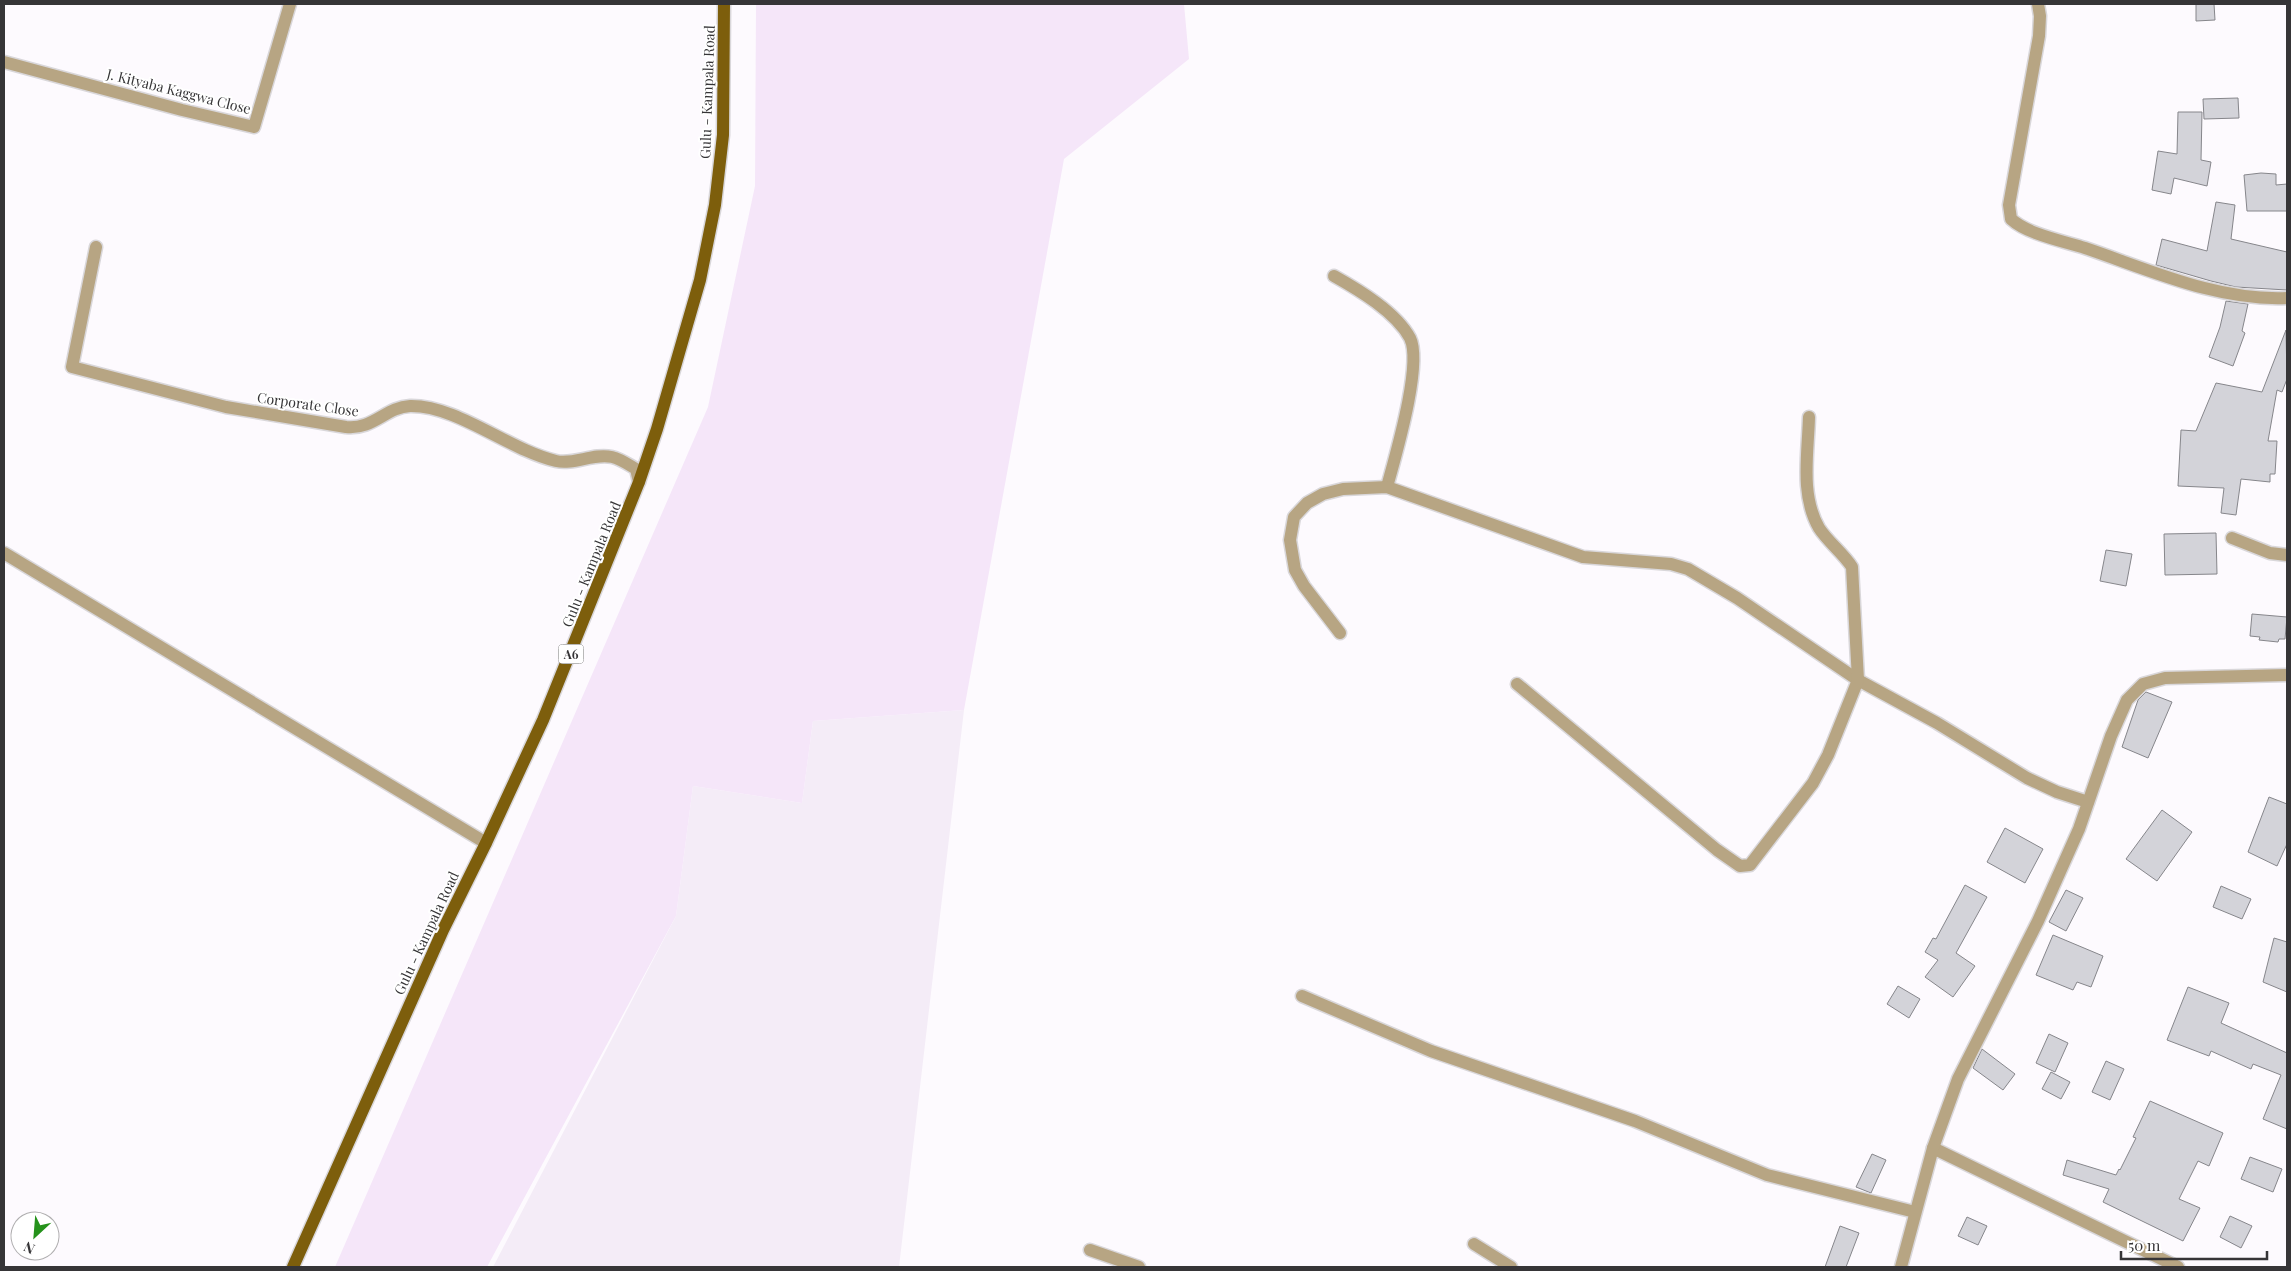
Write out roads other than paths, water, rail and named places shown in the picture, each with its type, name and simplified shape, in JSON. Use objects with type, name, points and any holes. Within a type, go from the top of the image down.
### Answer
[{"type":"main road","name":"Gulu - Kampala Road","points":[[293,1267],[419,982],[544,720],[639,482],[663,410],[700,280],[715,205],[723,134],[724,4]]},
{"type":"street","name":"J. Kityaba Kaggwa Close","points":[[4,62],[182,110],[254,127],[290,4]]},
{"type":"street","points":[[2038,4],[2040,16],[2039,36],[2009,205],[2010,219],[2021,226],[2047,236],[2191,285],[2236,295],[2287,298]]},
{"type":"street","name":"Corporate Close","points":[[96,247],[72,367],[226,407],[346,427],[363,427],[408,406],[425,407],[443,412],[535,454],[557,462],[594,457],[613,458],[636,469],[639,482]]},
{"type":"street","points":[[1334,276],[1371,297],[1404,329],[1410,338],[1414,350],[1414,367],[1400,440],[1387,487]]},
{"type":"street","points":[[1517,684],[1731,861],[1744,867],[1750,865],[1759,856],[1813,783],[1828,755],[1858,680],[1852,567],[1820,530],[1810,510],[1807,492],[1809,417]]},
{"type":"street","points":[[1340,633],[1304,586],[1295,570],[1290,540],[1294,517],[1307,503],[1323,494],[1342,489],[1387,487],[1583,557],[1671,564],[1688,569],[1737,598],[1858,680],[1937,723],[2026,778],[2057,792],[2088,802]]},
{"type":"street","points":[[2232,538],[2270,553],[2287,555]]},
{"type":"street","points":[[4,553],[486,843]]},
{"type":"street","points":[[1901,1267],[1933,1148],[1958,1079],[2038,921],[2079,829],[2122,709],[2133,692],[2143,684],[2165,678],[2287,675]]},
{"type":"street","points":[[1302,996],[1431,1050],[1635,1121],[1767,1175],[1915,1212]]},
{"type":"street","points":[[1933,1148],[2178,1267]]},
{"type":"street","points":[[1474,1244],[1511,1267]]},
{"type":"street","points":[[1090,1250],[1139,1267]]}]
